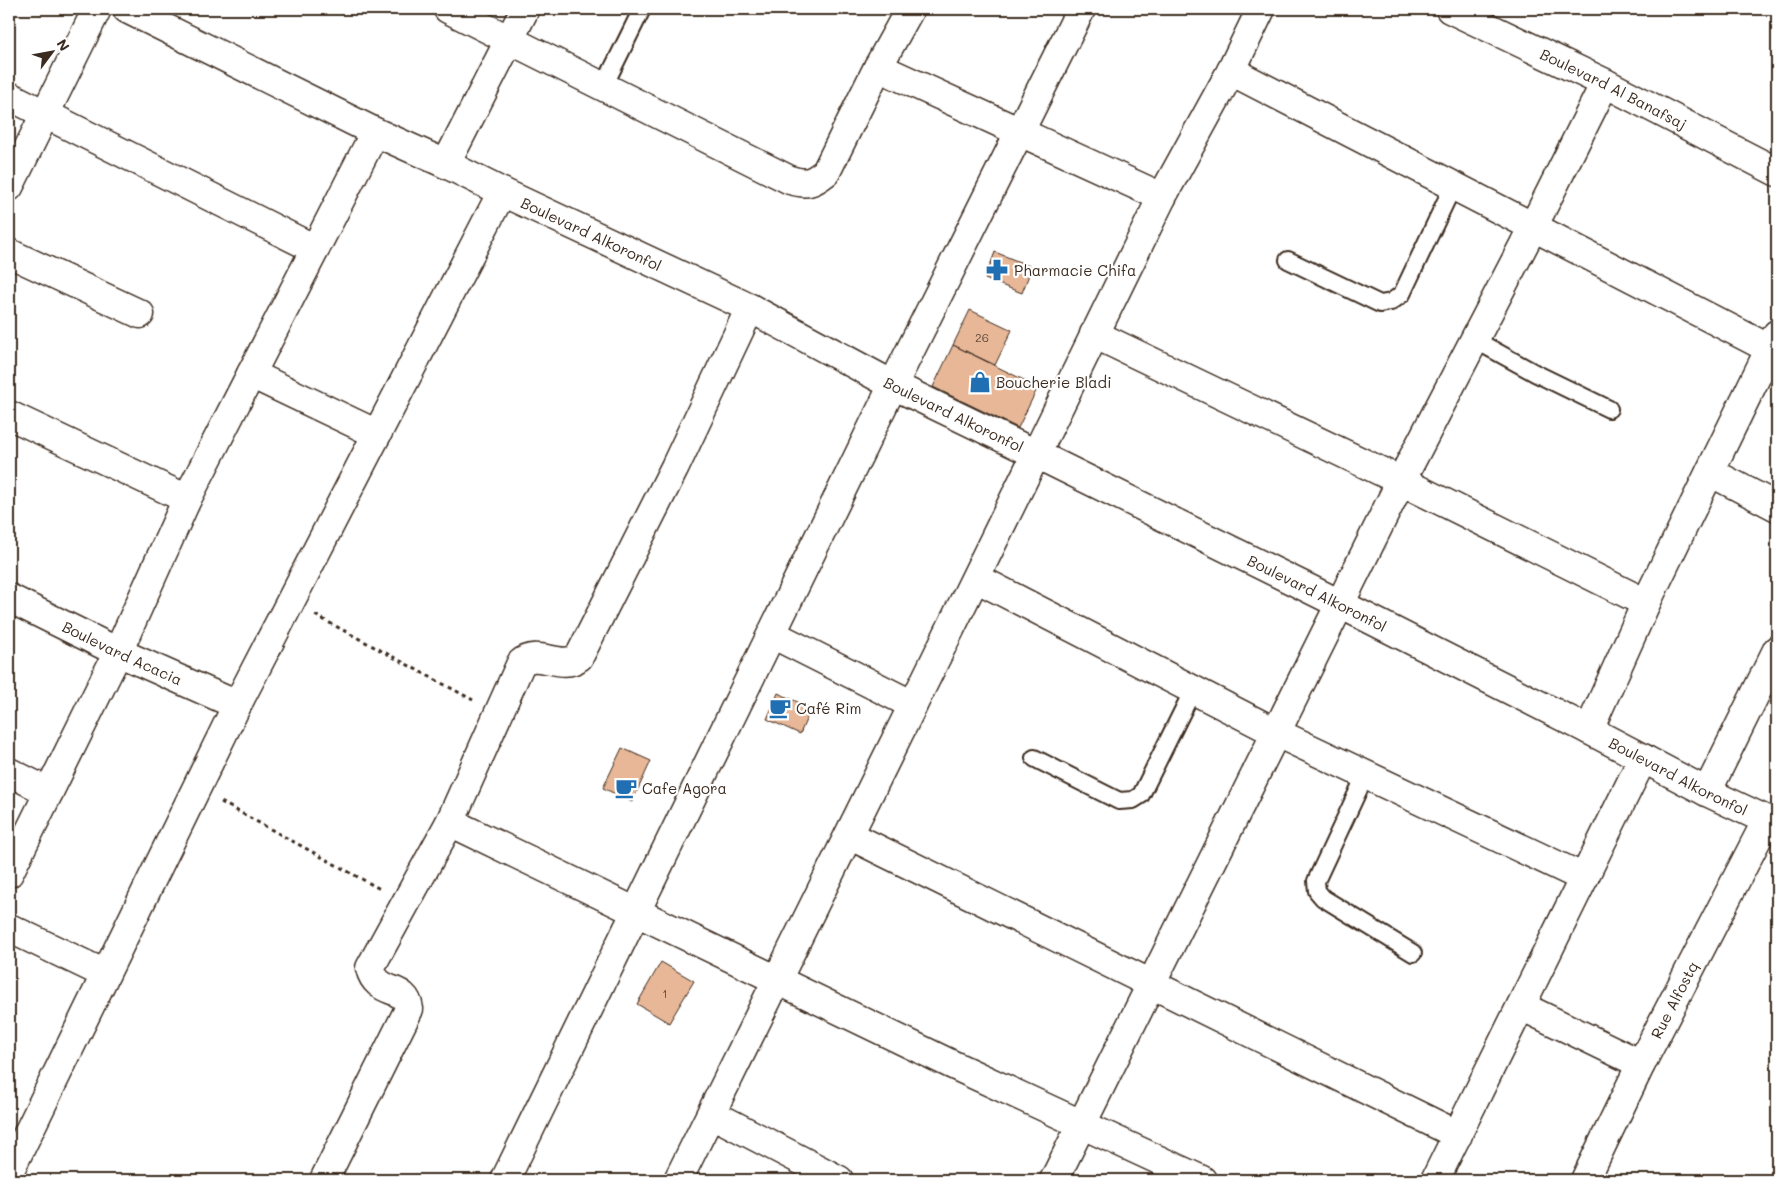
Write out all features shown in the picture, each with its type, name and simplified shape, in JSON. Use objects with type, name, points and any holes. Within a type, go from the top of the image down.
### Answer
[{"type":"street","points":[[9,187],[97,9]]},
{"type":"street","points":[[448,9],[790,180],[802,183],[816,180],[826,172],[878,67],[910,9]]},
{"type":"street","points":[[446,164],[526,9]]},
{"type":"street","points":[[515,1177],[635,913],[893,385],[1082,9]]},
{"type":"street","points":[[678,1180],[1162,197],[1231,71],[1261,9]]},
{"type":"street","name":"Boulevard Al Banafsaj","points":[[1450,9],[1605,83],[1777,172]]},
{"type":"street","name":"Boulevard Alkoronfol","points":[[141,12],[374,132],[446,164],[750,308],[893,385],[1340,604],[1707,792],[1772,823]]},
{"type":"street","points":[[878,67],[1162,197]]},
{"type":"street","points":[[1231,71],[1533,227],[1774,342],[1646,603],[1589,730]]},
{"type":"street","points":[[1054,1180],[1401,481],[1533,227],[1605,83]]},
{"type":"street","points":[[9,96],[315,249]]},
{"type":"street","points":[[9,873],[118,652],[187,499],[374,132]]},
{"type":"street","points":[[9,1172],[237,705],[502,192]]},
{"type":"street","points":[[9,253],[140,314]]},
{"type":"street","points":[[324,1180],[409,1009],[408,1002],[404,996],[376,982],[370,968],[450,822],[521,663],[526,658],[535,657],[566,662],[573,661],[579,656],[675,467],[750,308]]},
{"type":"street","points":[[1094,334],[1401,481],[1646,603]]},
{"type":"street","points":[[250,374],[377,434]]},
{"type":"street","points":[[9,415],[187,499]]},
{"type":"street","points":[[1710,472],[1777,507]]},
{"type":"street","points":[[976,578],[1277,733],[1584,878]]},
{"type":"street","name":"Boulevard Acacia","points":[[9,598],[118,652],[237,705]]},
{"type":"street","points":[[772,634],[913,706]]},
{"type":"street","points":[[1707,792],[1777,650]]},
{"type":"street","points":[[1435,1180],[1643,758]]},
{"type":"street","points":[[9,772],[50,792]]},
{"type":"street","points":[[450,822],[951,1064],[1202,1180]]},
{"type":"street","name":"Rue Alfostq","points":[[1585,1180],[1641,1064],[1772,823]]},
{"type":"street","points":[[849,835],[1458,1135]]},
{"type":"street","points":[[9,928],[105,974]]},
{"type":"street","points":[[1521,1006],[1641,1064]]},
{"type":"street","points":[[712,1114],[839,1180]]},
{"type":"lane","points":[[604,86],[642,9]]},
{"type":"lane","points":[[1288,260],[1380,304],[1391,302],[1402,294],[1453,186]]},
{"type":"lane","points":[[1475,340],[1535,373],[1609,409]]},
{"type":"lane","points":[[1034,758],[1119,800],[1132,800],[1141,795],[1193,690]]},
{"type":"lane","points":[[1365,776],[1316,881],[1317,891],[1323,898],[1413,953]]},
{"type":"path","points":[[291,601],[499,714]]},
{"type":"path","points":[[196,789],[406,904]]},
{"type":"building","points":[[995,252],[1032,267],[1022,293],[985,279]]},
{"type":"building","points":[[970,310],[1012,330],[995,365],[953,345]]},
{"type":"building","points":[[953,345],[1038,387],[1018,428],[933,387]]},
{"type":"building","points":[[778,693],[811,708],[800,734],[767,719]]},
{"type":"building","points":[[622,748],[651,761],[632,802],[603,788]]},
{"type":"building","points":[[661,962],[694,981],[669,1023],[637,1004]]},
{"type":"place","name":"Pharmacie Chifa","points":[[997,270]]},
{"type":"place","name":"Boucherie Bladi","points":[[980,382]]},
{"type":"place","name":"Café Rim","points":[[780,708]]},
{"type":"place","name":"Cafe Agora","points":[[626,788]]}]
